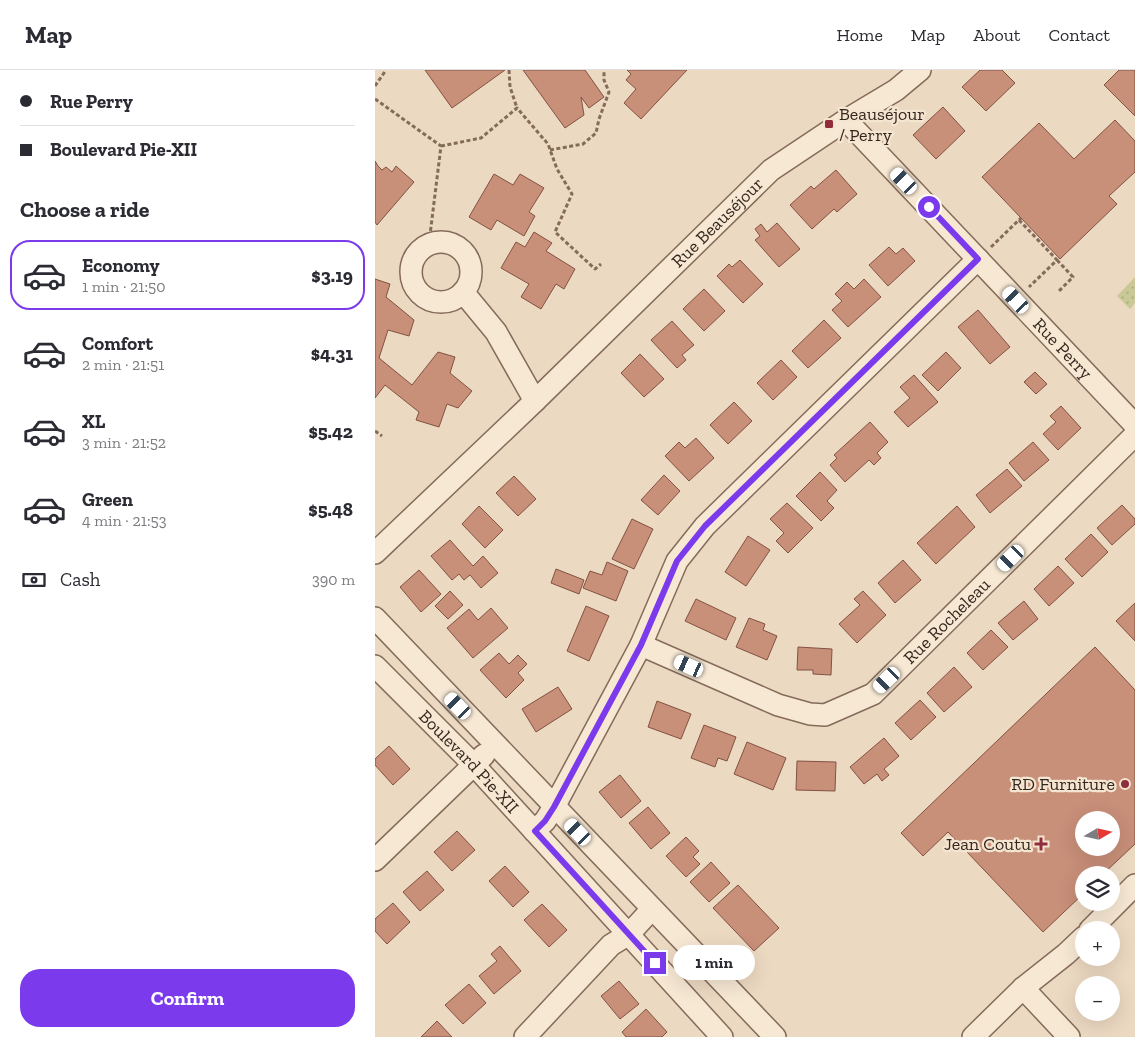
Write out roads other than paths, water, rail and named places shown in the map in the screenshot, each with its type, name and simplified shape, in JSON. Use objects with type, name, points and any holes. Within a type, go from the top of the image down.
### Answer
[{"type":"street","name":"Rue Beauséjour","points":[[375,553],[535,401],[771,170],[895,90],[921,70]]},
{"type":"street","name":"Rue Perry","points":[[846,120],[1135,425]]},
{"type":"street","points":[[440,241],[455,244],[463,251],[469,259],[471,270],[469,283],[463,292],[456,298],[445,302],[425,298],[413,284],[411,273],[413,261],[418,252],[429,243],[440,241]]},
{"type":"street","points":[[535,831],[545,821],[554,807],[641,645],[677,561],[705,526],[978,259]]},
{"type":"street","points":[[463,292],[496,332],[535,401]]},
{"type":"street","name":"Rue Rocheleau","points":[[641,645],[778,705],[810,714],[825,715],[859,701],[873,694],[1135,435]]},
{"type":"street","name":"Boulevard Pie-XII","points":[[375,618],[775,1037]]},
{"type":"street","name":"Boulevard Pie-XII","points":[[375,666],[474,765],[722,1037]]},
{"type":"street","points":[[375,860],[494,744]]},
{"type":"street","points":[[1099,921],[1135,885]]},
{"type":"street","points":[[525,1037],[611,945],[629,934],[652,909]]},
{"type":"street","points":[[973,1037],[1023,988],[1075,946]]},
{"type":"street","points":[[1023,988],[1069,1037]]},
{"type":"place","name":"Beauséjour / Perry","points":[[829,124]]},
{"type":"place","name":"RD Furniture","points":[[1125,784]]},
{"type":"place","name":"Jean Coutu","points":[[1041,844]]}]
